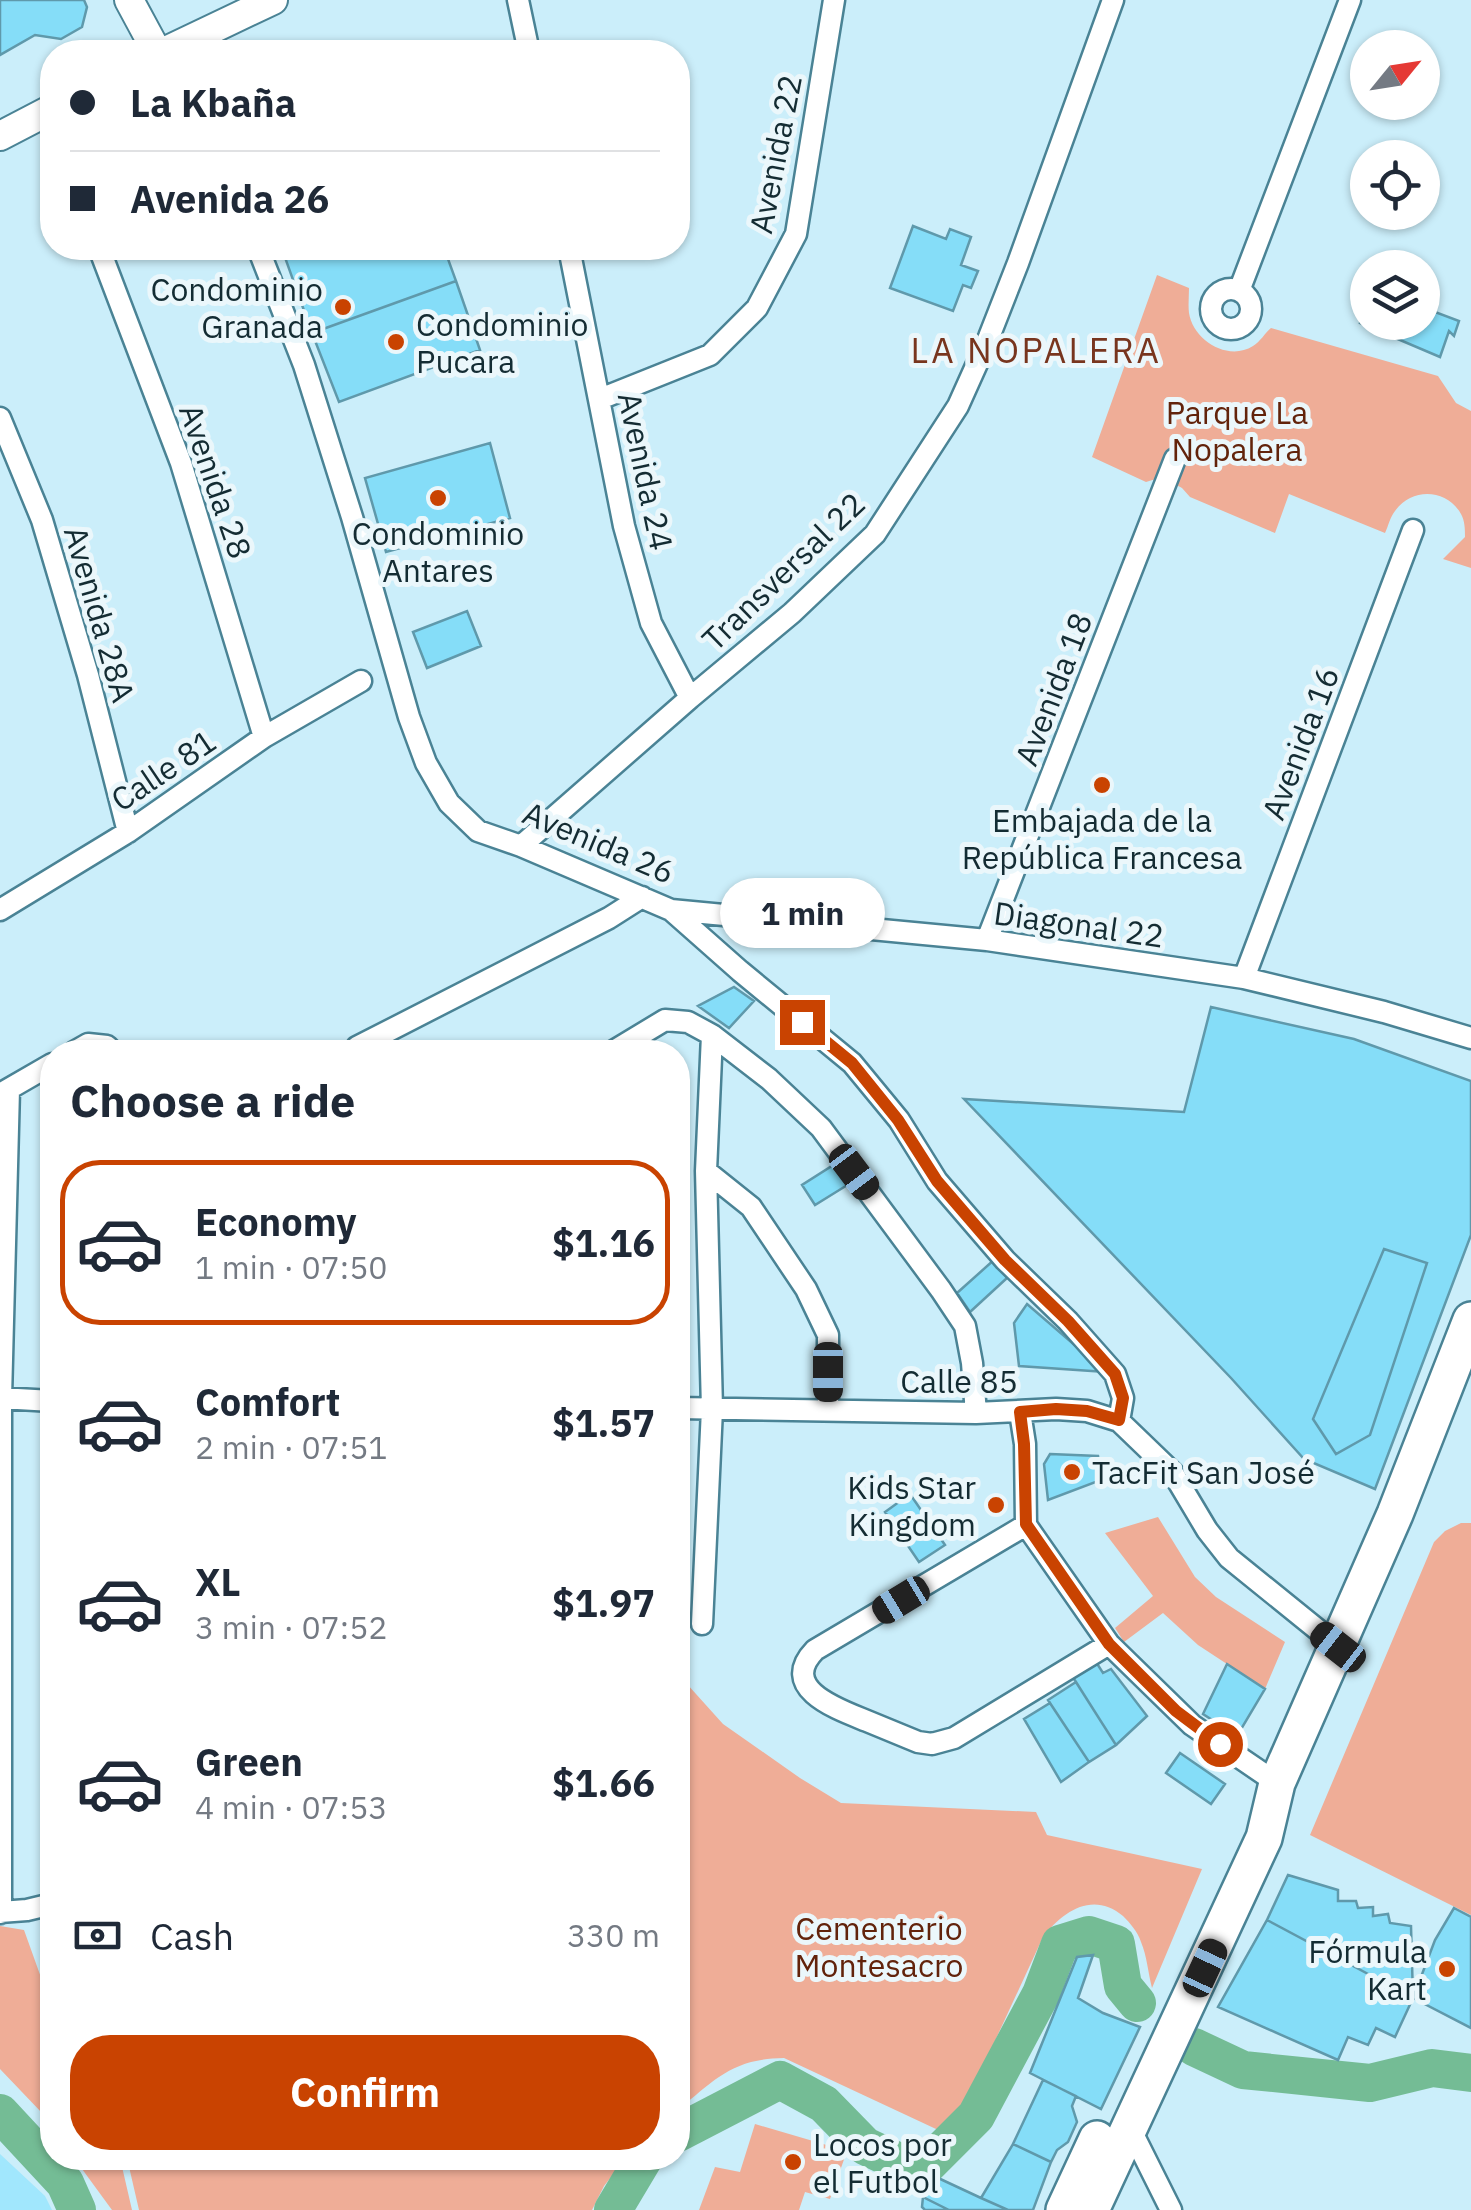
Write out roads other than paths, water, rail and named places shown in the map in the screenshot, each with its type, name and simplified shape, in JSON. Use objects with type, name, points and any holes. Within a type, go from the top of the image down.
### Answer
[{"type":"highway","points":[[1091,2210],[1264,1838],[1277,1782],[1423,1446],[1471,1320]]},
{"type":"highway","points":[[1064,2210],[1166,1998],[1246,1819],[1277,1782]]},
{"type":"street","points":[[128,0],[150,40]]},
{"type":"street","points":[[189,40],[272,0]]},
{"type":"street","points":[[518,0],[526,40]]},
{"type":"street","name":"Avenida 22","points":[[600,399],[710,355],[757,308],[796,234],[834,0]]},
{"type":"street","name":"Transversal 22","points":[[521,846],[792,613],[875,534],[958,406],[989,337],[1113,0]]},
{"type":"street","points":[[1239,291],[1350,0]]},
{"type":"street","points":[[0,136],[40,120]]},
{"type":"street","name":"Avenida 28","points":[[104,260],[181,463],[264,738]]},
{"type":"street","name":"Avenida 26","points":[[263,260],[304,366],[410,717],[426,763],[450,803],[478,830],[671,910],[852,1063],[898,1120],[937,1181],[1005,1260],[1115,1374],[1123,1398],[1119,1420]]},
{"type":"street","name":"Avenida 24","points":[[571,260],[624,526],[652,623],[690,698]]},
{"type":"street","name":"Avenida 28A","points":[[0,418],[42,520],[88,674],[128,832]]},
{"type":"street","name":"Avenida 18","points":[[987,940],[1174,460]]},
{"type":"street","name":"Avenida 16","points":[[1244,978],[1413,530]]},
{"type":"street","name":"Calle 81","points":[[0,910],[128,832],[264,738],[361,681]]},
{"type":"street","points":[[371,1040],[609,918],[642,897]]},
{"type":"street","name":"Diagonal 22","points":[[671,910],[987,940],[1244,978],[1471,1038]]},
{"type":"street","points":[[632,1040],[665,1020],[688,1022],[712,1035],[769,1080],[821,1128],[965,1326],[976,1413]]},
{"type":"street","points":[[702,1624],[712,1409],[706,1171],[712,1035]]},
{"type":"street","points":[[40,1071],[4,1092],[0,1912],[40,1907]]},
{"type":"street","points":[[706,1171],[751,1207],[806,1288],[828,1335],[828,1410]]},
{"type":"street","points":[[1,1398],[40,1400]]},
{"type":"street","name":"Calle 85","points":[[690,1408],[976,1413],[1056,1409],[1087,1411],[1119,1420]]},
{"type":"street","points":[[1020,1412],[1026,1524],[1109,1644],[1192,1725],[1277,1782]]},
{"type":"street","points":[[1119,1420],[1173,1472],[1207,1530],[1229,1558],[1338,1647]]},
{"type":"street","points":[[1026,1524],[815,1650],[804,1675],[810,1688],[821,1702],[918,1742],[932,1744],[954,1738],[1109,1644]]},
{"type":"street","points":[[1129,2126],[1170,2210]]},
{"type":"waterway","points":[[690,2127],[780,2080],[824,2104],[865,2146],[920,2172],[976,2116],[1041,1994],[1060,1944],[1089,1935],[1116,1944],[1123,1986],[1137,2003]]},
{"type":"waterway","points":[[1194,2047],[1243,2070],[1370,2083],[1432,2068],[1471,2073]]},
{"type":"waterway","points":[[0,2113],[40,2156]]},
{"type":"waterway","points":[[53,2170],[65,2183],[77,2210]]},
{"type":"waterway","points":[[613,2210],[637,2170]]},
{"type":"place","name":"Condominio Granada","points":[[343,307]]},
{"type":"place","name":"Condominio Pucara","points":[[396,342]]},
{"type":"place","name":"Condominio Antares","points":[[438,498]]},
{"type":"place","name":"Embajada de la República Francesa","points":[[1102,785]]},
{"type":"place","name":"TacFit San José","points":[[1072,1472]]},
{"type":"place","name":"Kids Star Kingdom","points":[[996,1505]]},
{"type":"place","name":"Fórmula Kart","points":[[1447,1969]]},
{"type":"place","name":"Locos por el Futbol","points":[[793,2162]]},
{"type":"district","name":"LA NOPALERA","points":[[1036,350]]},
{"type":"park label","name":"Parque La Nopalera","points":[[1237,430]]},
{"type":"park label","name":"Cementerio Montesacro","points":[[879,1946]]}]
